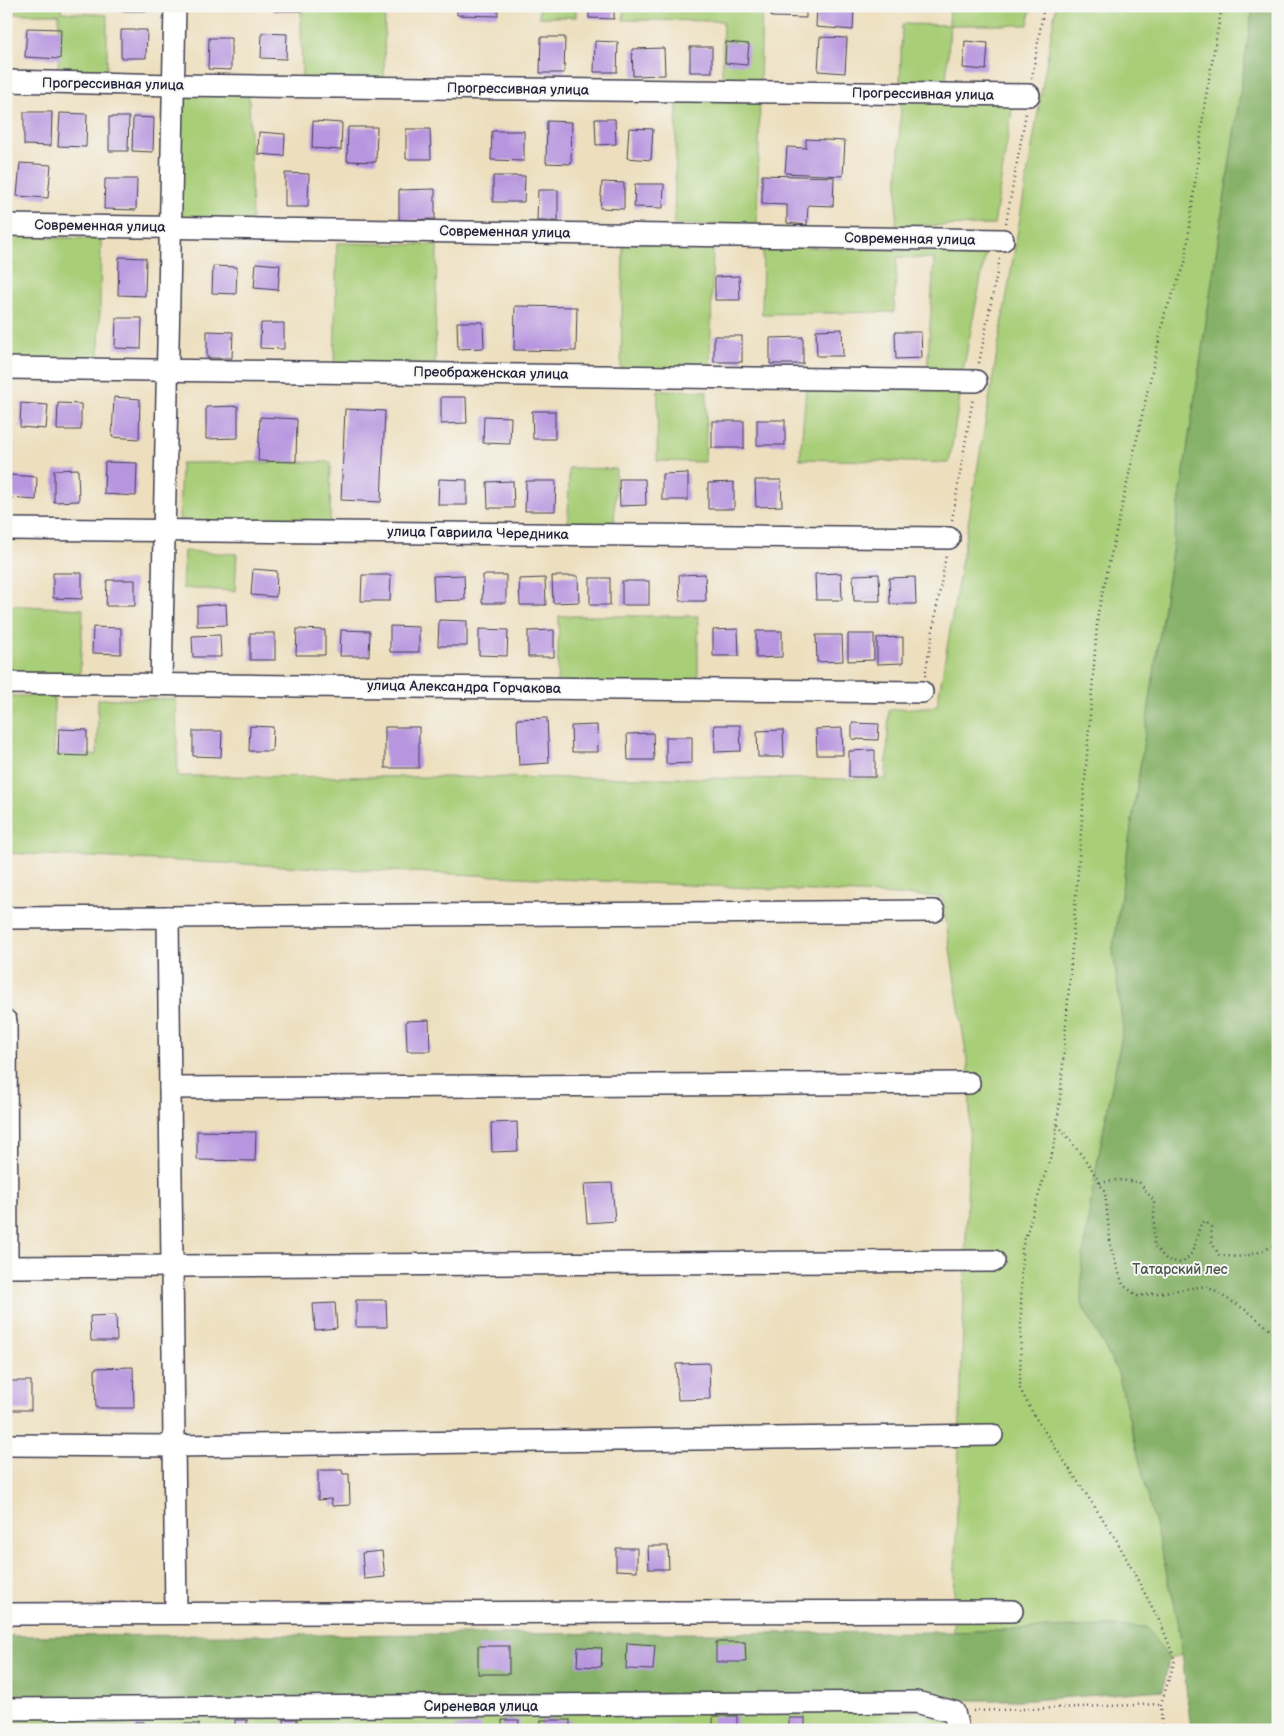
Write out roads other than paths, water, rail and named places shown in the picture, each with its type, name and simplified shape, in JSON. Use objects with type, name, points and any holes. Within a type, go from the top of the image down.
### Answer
[{"type":"street","points":[[161,684],[174,6]]},
{"type":"street","name":"Прогрессивная улица","points":[[6,81],[172,85],[1029,95]]},
{"type":"street","name":"Современная улица","points":[[6,225],[1003,240]]},
{"type":"street","name":"Преображенская улица","points":[[6,368],[167,368],[976,381]]},
{"type":"street","name":"улица Гавриила Чередника","points":[[6,529],[949,538]]},
{"type":"street","name":"улица Александра Горчакова","points":[[6,683],[922,692]]},
{"type":"street","points":[[6,918],[934,911]]},
{"type":"street","points":[[168,917],[176,1613]]},
{"type":"street","points":[[6,1021],[6,1267],[994,1261]]},
{"type":"street","points":[[170,1088],[969,1083]]},
{"type":"street","points":[[6,1445],[174,1446],[992,1435]]},
{"type":"street","points":[[6,1614],[1012,1611]]},
{"type":"street","name":"Сиреневая улица","points":[[6,1709],[916,1702],[956,1721]]},
{"type":"park label","name":"Татарский лес","points":[[1180,1269]]}]
